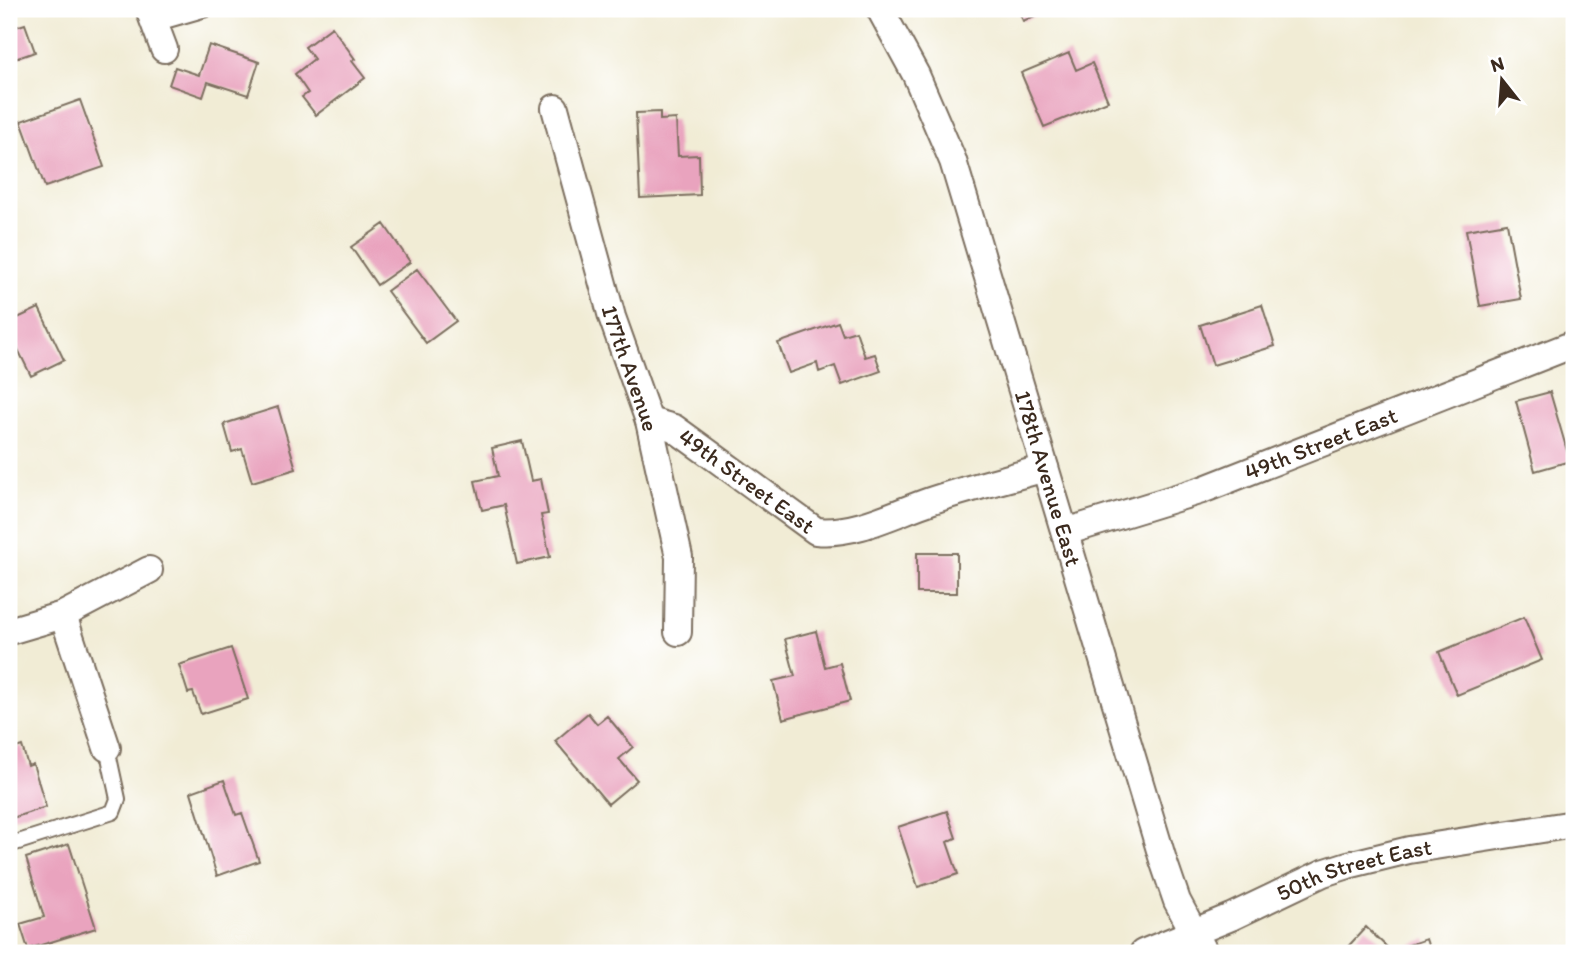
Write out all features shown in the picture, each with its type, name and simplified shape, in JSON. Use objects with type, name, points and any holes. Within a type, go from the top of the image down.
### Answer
[{"type":"street","name":"178th Avenue East","points":[[880,9],[916,75],[953,161],[1163,860],[1198,944]]},
{"type":"street","points":[[152,16],[164,49]]},
{"type":"street","name":"177th Avenue","points":[[555,108],[612,317],[649,421],[679,557],[678,632]]},
{"type":"street","name":"49th Street East","points":[[1065,532],[1202,490],[1574,344]]},
{"type":"street","name":"49th Street East","points":[[649,421],[674,428],[816,531],[832,532],[873,522],[933,500],[1045,468]]},
{"type":"street","points":[[9,631],[63,615],[149,570]]},
{"type":"street","points":[[63,615],[107,748]]},
{"type":"street","name":"50th Street East","points":[[1143,953],[1198,944],[1322,873],[1348,865],[1409,850],[1574,824]]},
{"type":"lane","points":[[152,16],[206,9]]},
{"type":"lane","points":[[9,845],[113,812],[118,799],[107,748]]},
{"type":"building","points":[[1018,9],[1051,9],[1023,21]]},
{"type":"building","points":[[9,17],[13,28],[25,24],[35,52],[9,61]]},
{"type":"building","points":[[332,27],[365,78],[316,115],[302,97],[308,93],[295,74],[314,59],[305,47]]},
{"type":"building","points":[[209,45],[259,62],[248,95],[208,82],[203,97],[169,85],[175,67],[199,75]]},
{"type":"building","points":[[1069,53],[1076,70],[1092,63],[1108,101],[1044,127],[1021,73]]},
{"type":"building","points":[[80,100],[104,167],[45,187],[21,121]]},
{"type":"building","points":[[660,112],[660,120],[676,119],[678,156],[699,155],[700,195],[640,198],[636,113]]},
{"type":"building","points":[[1507,223],[1521,299],[1480,306],[1466,230]]},
{"type":"building","points":[[384,224],[410,262],[377,285],[351,247]]},
{"type":"building","points":[[417,269],[456,321],[426,343],[387,291]]},
{"type":"building","points":[[1262,305],[1275,346],[1213,365],[1200,325]]},
{"type":"building","points":[[39,308],[64,360],[31,376],[9,331],[9,322]]},
{"type":"building","points":[[838,322],[843,335],[856,331],[865,357],[875,354],[881,371],[842,385],[835,366],[819,372],[817,363],[789,373],[778,343]]},
{"type":"building","points":[[1550,392],[1570,461],[1535,471],[1516,401]]},
{"type":"building","points":[[278,407],[296,469],[252,482],[242,449],[232,452],[224,424]]},
{"type":"building","points":[[522,441],[531,481],[541,479],[548,514],[541,515],[550,557],[517,564],[504,505],[482,510],[475,481],[498,476],[492,448]]},
{"type":"building","points":[[917,553],[957,553],[957,593],[917,593]]},
{"type":"building","points":[[1524,617],[1542,660],[1457,695],[1439,652]]},
{"type":"building","points":[[816,631],[825,667],[840,663],[850,701],[783,719],[773,681],[795,676],[785,639]]},
{"type":"building","points":[[231,648],[248,699],[201,714],[193,692],[188,693],[179,665]]},
{"type":"building","points":[[588,713],[597,724],[607,716],[633,747],[619,759],[637,780],[608,804],[555,741]]},
{"type":"building","points":[[22,746],[28,766],[33,764],[46,807],[9,819],[9,750]]},
{"type":"building","points":[[224,780],[236,815],[242,813],[259,861],[217,876],[191,792]]},
{"type":"building","points":[[947,811],[956,838],[947,842],[958,874],[918,887],[898,827]]},
{"type":"building","points":[[69,844],[96,928],[28,949],[20,924],[44,917],[26,858]]},
{"type":"building","points":[[1366,927],[1391,951],[1426,939],[1430,951],[1441,947],[1444,953],[1342,953]]}]
